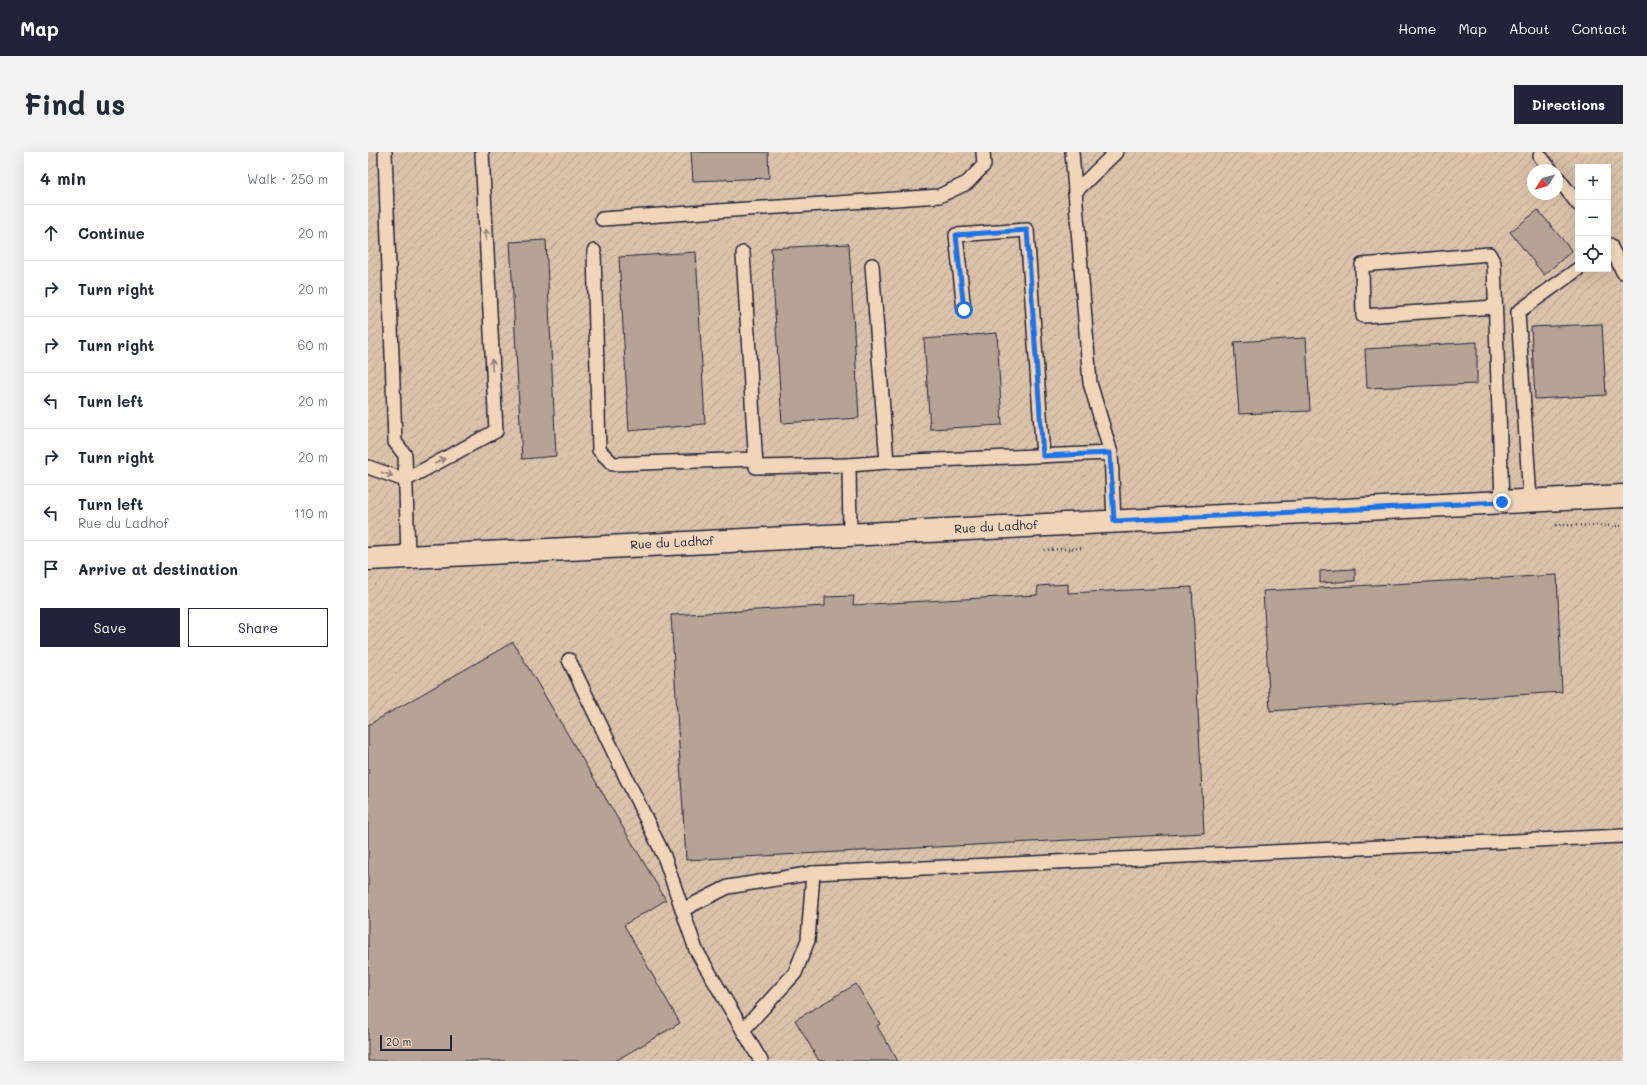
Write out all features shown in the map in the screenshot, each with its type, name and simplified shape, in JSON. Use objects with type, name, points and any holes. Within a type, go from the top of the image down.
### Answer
[{"type":"main road","name":"Rue du Ladhof","points":[[368,559],[1623,496]]},
{"type":"lane","points":[[385,152],[395,442],[405,455],[408,557]]},
{"type":"lane","points":[[368,468],[405,480],[496,431],[482,152]]},
{"type":"lane","points":[[602,219],[940,196],[966,183],[984,165],[983,152]]},
{"type":"lane","points":[[1072,152],[1090,384],[1110,453],[1114,521]]},
{"type":"lane","points":[[1075,192],[1116,152]]},
{"type":"lane","points":[[1540,156],[1546,164]]},
{"type":"lane","points":[[1563,185],[1575,200]]},
{"type":"lane","points":[[964,310],[956,235],[1027,230],[1043,456]]},
{"type":"lane","points":[[1611,249],[1623,272]]},
{"type":"lane","points":[[594,252],[599,450],[613,464],[755,459]]},
{"type":"lane","points":[[743,253],[756,467],[849,465],[887,462],[1110,453]]},
{"type":"lane","points":[[1495,307],[1364,316],[1362,265],[1489,254],[1494,264],[1502,502]]},
{"type":"lane","points":[[872,265],[887,462]]},
{"type":"lane","points":[[1530,500],[1518,312],[1575,271]]},
{"type":"lane","points":[[849,465],[850,534]]},
{"type":"lane","points":[[569,660],[664,856],[696,950],[761,1061]]},
{"type":"lane","points":[[682,910],[728,887],[813,873],[1623,836]]},
{"type":"lane","points":[[743,1030],[795,973],[808,940],[813,873]]},
{"type":"shaded area","points":[[368,152],[1623,152],[1623,1061],[368,1061]]},
{"type":"building","points":[[691,152],[768,152],[769,178],[693,181]]},
{"type":"building","points":[[1538,210],[1572,251],[1544,275],[1510,232]]},
{"type":"building","points":[[546,240],[556,456],[522,459],[510,242]]},
{"type":"building","points":[[849,244],[859,418],[782,423],[771,248]]},
{"type":"building","points":[[696,252],[705,424],[629,431],[619,257]]},
{"type":"building","points":[[1602,324],[1606,395],[1535,399],[1531,327]]},
{"type":"building","points":[[997,333],[1002,425],[930,429],[924,339]]},
{"type":"building","points":[[1306,338],[1310,411],[1239,414],[1234,342]]},
{"type":"building","points":[[1477,342],[1477,384],[1367,388],[1365,349]]},
{"type":"building","points":[[1355,569],[1355,581],[1320,583],[1320,571]]},
{"type":"building","points":[[1557,575],[1562,692],[1270,711],[1263,591]]},
{"type":"building","points":[[1068,584],[1068,593],[1192,587],[1204,833],[686,860],[671,615],[825,606],[825,597],[854,596],[853,605],[1037,595],[1038,586]]},
{"type":"building","points":[[513,642],[666,900],[624,925],[680,1023],[615,1061],[368,1061],[368,725]]},
{"type":"building","points":[[856,984],[880,1024],[877,1026],[898,1061],[819,1061],[795,1020]]},
{"type":"route","points":[[964,310],[956,235],[1027,230],[1043,456],[1110,453],[1114,521],[1502,502]]}]
